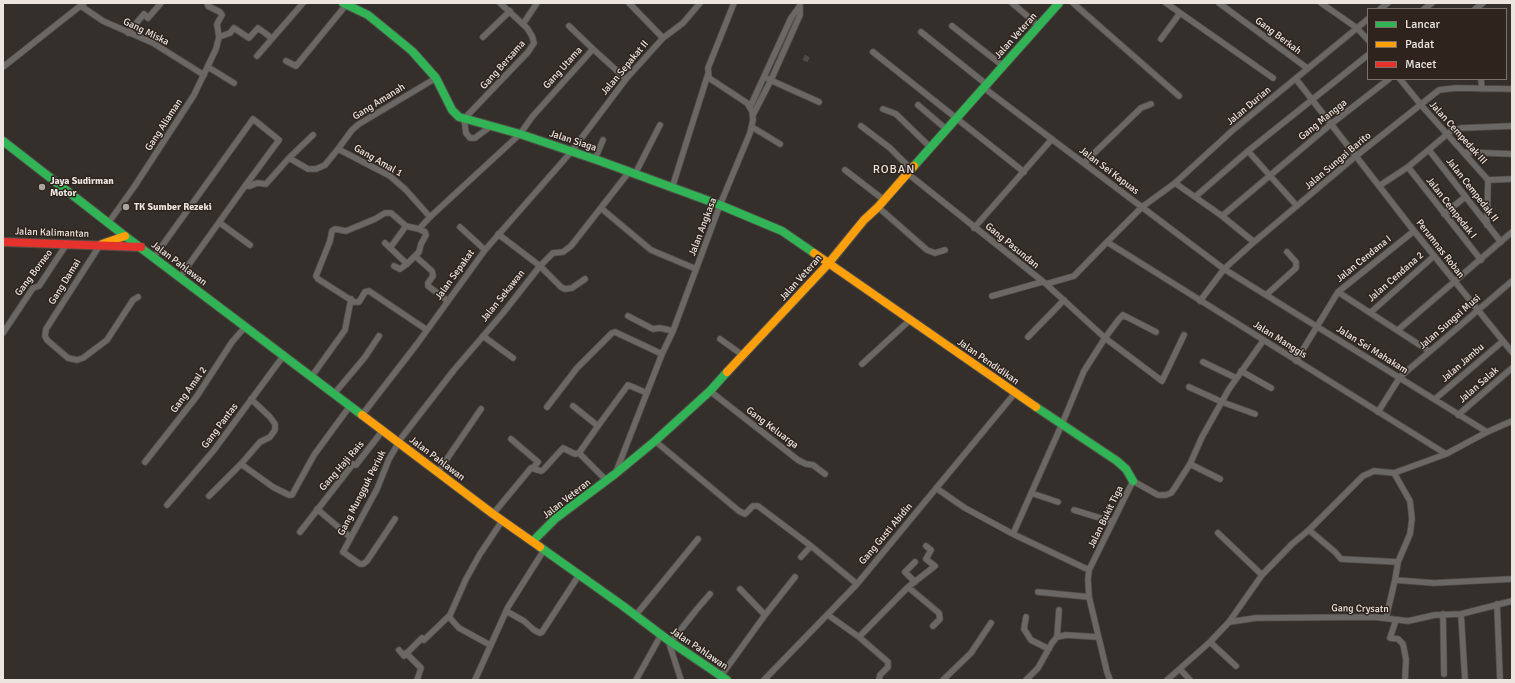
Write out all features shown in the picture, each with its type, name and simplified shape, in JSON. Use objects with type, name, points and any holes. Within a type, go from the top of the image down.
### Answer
[{"type":"street","points":[[128,33],[144,14],[148,18],[161,3]]},
{"type":"street","name":"Gang Aliaman","points":[[109,222],[188,106],[208,67],[216,49],[219,37],[217,24],[222,15],[220,12],[208,6],[207,3]]},
{"type":"street","points":[[257,56],[303,3]]},
{"type":"street","points":[[523,24],[537,3]]},
{"type":"street","points":[[629,3],[663,38]]},
{"type":"street","name":"Jalan Sepakat II","points":[[571,152],[626,79],[663,38],[683,23],[700,3]]},
{"type":"street","points":[[672,188],[715,47],[734,3]]},
{"type":"street","points":[[1012,3],[1038,26]]},
{"type":"street","points":[[1073,3],[1179,96]]},
{"type":"street","points":[[1166,3],[1273,78]]},
{"type":"street","name":"Gang Berkah","points":[[1219,3],[1307,68]]},
{"type":"street","points":[[1321,3],[1357,28],[1367,39]]},
{"type":"street","points":[[3,66],[82,4]]},
{"type":"street","name":"Gang Miska","points":[[82,4],[104,21],[153,43],[204,75]]},
{"type":"street","points":[[286,60],[296,66],[346,4]]},
{"type":"street","name":"Jalan Siaga","points":[[346,4],[368,15],[412,51],[436,78],[452,110],[459,117],[520,134],[595,159],[720,205],[782,232],[798,241],[828,264]]},
{"type":"street","name":"Gang Bersama","points":[[464,119],[533,46],[534,43],[532,36],[523,24],[502,4]]},
{"type":"street","name":"Jalan Veteran","points":[[533,541],[556,518],[615,474],[655,441],[710,391],[828,264],[864,220],[878,207],[1056,4]]},
{"type":"street","points":[[708,72],[710,80],[747,103],[750,107],[791,18],[800,5]]},
{"type":"street","points":[[753,115],[771,80],[800,15],[800,5]]},
{"type":"street","points":[[483,37],[510,11]]},
{"type":"street","points":[[1161,39],[1180,13]]},
{"type":"street","name":"Jalan Durian","points":[[1142,208],[1175,183],[1233,130],[1367,20]]},
{"type":"street","points":[[569,26],[592,49]]},
{"type":"street","points":[[952,26],[1003,66]]},
{"type":"street","points":[[219,37],[230,33],[234,28],[249,38],[258,28],[270,36]]},
{"type":"street","name":"Jalan Sei Kapuas","points":[[921,32],[985,86],[1052,139],[1224,269]]},
{"type":"street","name":"Gang Utama","points":[[520,134],[532,117],[592,49],[626,79]]},
{"type":"street","points":[[873,52],[1024,172]]},
{"type":"street","points":[[1195,196],[1248,151],[1367,56]]},
{"type":"street","points":[[208,67],[234,83]]},
{"type":"street","points":[[764,77],[819,102]]},
{"type":"street","name":"Gang Amanah","points":[[338,149],[348,135],[359,124],[436,78]]},
{"type":"street","name":"Perumnas Roban","points":[[1296,78],[1454,282],[1512,352]]},
{"type":"street","name":"Gang Mangga","points":[[1222,216],[1331,124],[1388,80]]},
{"type":"street","name":"Jalan Cempedak III","points":[[1401,80],[1420,105],[1488,180],[1512,179]]},
{"type":"street","points":[[1482,80],[1482,89]]},
{"type":"street","name":"Jalan Sungai Barito","points":[[1200,301],[1224,269],[1254,242],[1356,156],[1439,90],[1456,88],[1512,89]]},
{"type":"street","points":[[1084,163],[1141,108],[1151,104]]},
{"type":"street","points":[[918,105],[946,129]]},
{"type":"street","name":"Jalan Angkasa","points":[[615,474],[662,354],[673,331],[720,205],[752,127],[753,115],[750,107]]},
{"type":"street","points":[[882,109],[896,114],[930,147]]},
{"type":"street","points":[[154,257],[253,119],[279,140],[180,277]]},
{"type":"street","points":[[464,119],[466,133],[470,138],[475,138],[491,126]]},
{"type":"street","name":"Jalan Sekawan","points":[[399,443],[402,437],[454,370],[540,266],[553,253],[563,252],[571,246],[632,173],[660,125]]},
{"type":"street","name":"Gang Pasundan","points":[[861,126],[890,148],[909,171],[974,228],[1044,283],[1105,338],[1162,381],[1184,335]]},
{"type":"street","points":[[1379,186],[1408,167],[1447,134],[1462,128],[1512,126]]},
{"type":"street","points":[[752,127],[780,144]]},
{"type":"street","points":[[419,229],[430,217],[520,134]]},
{"type":"street","points":[[245,186],[250,186],[257,183],[266,184],[288,158],[313,135]]},
{"type":"street","points":[[974,228],[1052,139]]},
{"type":"street","points":[[595,159],[603,140]]},
{"type":"street","name":"Jalan Pahlawan","points":[[3,141],[109,222],[125,236],[502,521],[533,541],[669,641],[724,678]]},
{"type":"street","name":"Gang Amal 1","points":[[288,158],[308,169],[316,169],[325,165],[338,149],[390,176],[406,190],[430,217]]},
{"type":"street","name":"Jalan Cempedak II","points":[[1429,150],[1501,242]]},
{"type":"street","points":[[1248,151],[1297,206]]},
{"type":"street","name":"Jalan Sepakat","points":[[362,415],[427,330],[485,250],[571,152]]},
{"type":"street","points":[[1464,152],[1512,154]]},
{"type":"street","name":"Jalan Cempedak I","points":[[1408,167],[1481,260]]},
{"type":"street","points":[[845,170],[884,200]]},
{"type":"street","points":[[1487,225],[1488,180]]},
{"type":"street","points":[[1175,183],[1222,216],[1254,242]]},
{"type":"street","points":[[1444,214],[1465,197]]},
{"type":"street","points":[[878,207],[927,250],[936,253],[945,250]]},
{"type":"street","points":[[602,208],[651,250],[696,269]]},
{"type":"street","points":[[992,296],[1074,276],[1142,208]]},
{"type":"street","points":[[394,266],[400,269],[416,256],[426,235],[425,232],[419,229],[406,226],[394,215],[387,212],[354,228],[344,231],[335,229],[332,231],[330,241],[316,276],[318,279],[354,302],[358,302],[365,292],[369,291],[427,330]]},
{"type":"street","points":[[220,222],[250,245]]},
{"type":"street","points":[[390,248],[406,226]]},
{"type":"street","points":[[460,228],[485,250]]},
{"type":"street","name":"Jalan Cendana I","points":[[1296,361],[1338,292],[1414,231]]},
{"type":"street","points":[[1398,330],[1512,232]]},
{"type":"street","points":[[498,234],[540,266],[561,287],[565,289],[572,288],[585,279]]},
{"type":"street","name":"Jalan Kalimantan","points":[[100,245],[125,236]]},
{"type":"street","name":"Jalan Kalimantan","points":[[3,242],[140,247]]},
{"type":"street","name":"Jalan Manggis","points":[[1107,242],[1446,454]]},
{"type":"street","name":"Gang Borneo","points":[[3,333],[33,288],[38,286],[66,244]]},
{"type":"street","points":[[385,244],[407,264]]},
{"type":"street","name":"Gang Damai","points":[[100,245],[46,329],[45,336],[47,340],[63,355],[73,360],[80,360],[107,340],[133,300],[138,297]]},
{"type":"street","points":[[1266,295],[1296,268],[1295,259],[1287,252]]},
{"type":"street","points":[[416,256],[432,271],[433,276],[428,283],[428,286],[448,301]]},
{"type":"street","name":"Jalan Cendana 2","points":[[1370,313],[1434,256]]},
{"type":"street","name":"Jalan Pendidikan","points":[[828,264],[1015,393],[1117,461],[1126,469],[1133,481]]},
{"type":"street","name":"Jalan Sei Mahakam","points":[[1224,269],[1487,432]]},
{"type":"street","name":"Jalan Sungai Musi","points":[[1378,412],[1400,377],[1512,281]]},
{"type":"street","points":[[1338,292],[1429,351]]},
{"type":"street","points":[[312,376],[345,330],[351,299]]},
{"type":"street","points":[[1028,337],[1064,300]]},
{"type":"street","points":[[1013,534],[1084,371],[1105,338],[1123,315],[1156,332]]},
{"type":"street","points":[[628,316],[653,329],[660,328],[673,331]]},
{"type":"street","points":[[862,364],[910,320]]},
{"type":"street","name":"Gang Amal 2","points":[[144,462],[197,396],[232,342],[245,327]]},
{"type":"street","points":[[547,407],[577,368],[612,333],[615,332],[662,354]]},
{"type":"street","points":[[334,394],[365,357],[379,336]]},
{"type":"street","points":[[483,336],[513,358]]},
{"type":"street","points":[[720,339],[744,356]]},
{"type":"street","name":"Jalan Bukit Tiga","points":[[1110,680],[1089,597],[1089,570],[1133,481],[1158,495],[1166,495],[1171,493],[1190,464],[1202,437],[1236,378],[1263,340]]},
{"type":"street","name":"Jalan Jambu","points":[[1435,399],[1503,341]]},
{"type":"street","name":"Gang Pantas","points":[[167,505],[214,450],[284,355]]},
{"type":"street","points":[[1203,362],[1236,378]]},
{"type":"street","name":"Jalan Salak","points":[[1458,415],[1512,368]]},
{"type":"street","points":[[1242,371],[1271,388]]},
{"type":"street","points":[[533,468],[541,471],[543,470],[563,448],[574,454],[579,453],[628,386],[648,393]]},
{"type":"street","points":[[1189,387],[1222,402],[1255,414]]},
{"type":"street","name":"Gang Keluarga","points":[[710,391],[802,462],[813,465],[825,474]]},
{"type":"street","name":"Gang Gusti Abidin","points":[[764,680],[857,584],[1015,393]]},
{"type":"street","points":[[209,496],[241,464],[260,442],[270,437],[275,430],[275,424],[270,417],[251,399]]},
{"type":"street","points":[[241,464],[273,487],[289,496],[292,495],[314,455],[350,406]]},
{"type":"street","points":[[573,406],[598,426]]},
{"type":"street","points":[[438,472],[459,444],[464,432],[481,409]]},
{"type":"street","points":[[1167,680],[1210,642],[1229,622],[1262,575],[1363,476],[1374,471],[1394,473],[1446,454],[1487,432],[1512,421]]},
{"type":"street","name":"Gang Haji Rais","points":[[300,532],[317,508],[353,464],[356,465],[383,430]]},
{"type":"street","points":[[493,514],[538,462],[511,439]]},
{"type":"street","points":[[655,441],[739,511],[745,514],[753,506],[758,506],[811,546],[857,584]]},
{"type":"street","name":"Gang Mungguk Periuk","points":[[396,519],[367,561],[363,564],[360,564],[343,552],[377,489],[389,459],[399,443]]},
{"type":"street","points":[[579,453],[606,480]]},
{"type":"street","points":[[1190,464],[1220,479]]},
{"type":"street","points":[[1386,618],[1398,562],[1410,534],[1412,510],[1410,501],[1394,473]]},
{"type":"street","points":[[936,488],[965,508],[1013,534],[1089,570]]},
{"type":"street","points":[[1031,493],[1058,502]]},
{"type":"street","points":[[317,508],[350,537]]},
{"type":"street","points":[[1074,510],[1113,522]]},
{"type":"street","points":[[399,650],[404,656],[422,638],[424,640],[450,615],[466,579],[480,554],[502,521]]},
{"type":"street","points":[[1309,530],[1341,559],[1398,562]]},
{"type":"street","points":[[1218,533],[1262,575]]},
{"type":"street","points":[[635,616],[698,538]]},
{"type":"street","points":[[801,557],[811,546]]},
{"type":"street","points":[[859,637],[908,587],[936,566],[926,559],[931,550],[926,546]]},
{"type":"street","points":[[475,680],[506,611],[544,550]]},
{"type":"street","points":[[915,562],[905,572],[915,582]]},
{"type":"street","points":[[506,611],[524,621],[540,633],[579,575]]},
{"type":"street","points":[[724,678],[765,615],[795,577]]},
{"type":"street","points":[[1395,580],[1434,583],[1512,579]]},
{"type":"street","points":[[908,587],[939,613],[940,619],[933,626]]},
{"type":"street","points":[[740,589],[765,615]]},
{"type":"street","points":[[1038,592],[1089,597]]},
{"type":"street","points":[[681,680],[669,641],[710,594]]},
{"type":"street","name":"Gang Crysatn","points":[[1229,622],[1256,618],[1386,618],[1408,621],[1443,614],[1461,614],[1512,601]]},
{"type":"street","points":[[1497,604],[1500,680]]},
{"type":"street","points":[[1026,680],[1038,668],[1058,637],[1059,610]]},
{"type":"street","points":[[1443,614],[1444,674]]},
{"type":"street","points":[[1461,614],[1465,680]]},
{"type":"street","points":[[450,615],[450,618],[459,628],[490,645]]},
{"type":"street","points":[[828,615],[859,637],[888,662],[888,667],[880,675],[879,680]]},
{"type":"street","points":[[1026,617],[1024,629],[1031,640],[1049,649]]},
{"type":"street","points":[[1396,620],[1390,638],[1398,639],[1403,644],[1406,658],[1405,680]]},
{"type":"street","points":[[943,680],[970,653],[991,623]]},
{"type":"street","points":[[636,680],[661,635]]},
{"type":"street","points":[[1058,637],[1066,635],[1098,637]]},
{"type":"street","points":[[1210,642],[1236,666]]},
{"type":"street","points":[[406,653],[421,668],[417,680]]},
{"type":"street","points":[[1180,669],[1190,680]]},
{"type":"tunnel","points":[[805,61],[808,55]]},
{"type":"traffic: fast","points":[[343,3],[368,15],[412,51],[436,78],[452,110],[459,117],[520,134],[600,161],[720,205],[782,231],[814,253]]},
{"type":"traffic: fast","points":[[914,166],[1059,3]]},
{"type":"traffic: fast","points":[[3,141],[125,236],[362,415]]},
{"type":"traffic: fast","points":[[533,541],[556,518],[615,474],[655,441],[710,391],[727,372]]},
{"type":"traffic: fast","points":[[1036,407],[1117,461],[1126,469],[1133,481]]},
{"type":"traffic: fast","points":[[540,547],[668,640],[727,680]]},
{"type":"traffic: slow","points":[[727,372],[828,264],[864,220],[878,207],[914,166]]},
{"type":"traffic: slow","points":[[102,244],[125,236]]},
{"type":"traffic: slow","points":[[814,253],[1036,407]]},
{"type":"traffic: slow","points":[[362,415],[493,514],[540,547]]},
{"type":"traffic: jam","points":[[3,242],[141,247]]},
{"type":"place","name":"Jaya Sudirman Motor","points":[[42,187]]},
{"type":"place","name":"TK Sumber Rezeki","points":[[126,207]]},
{"type":"district","name":"ROBAN","points":[[894,170]]}]
